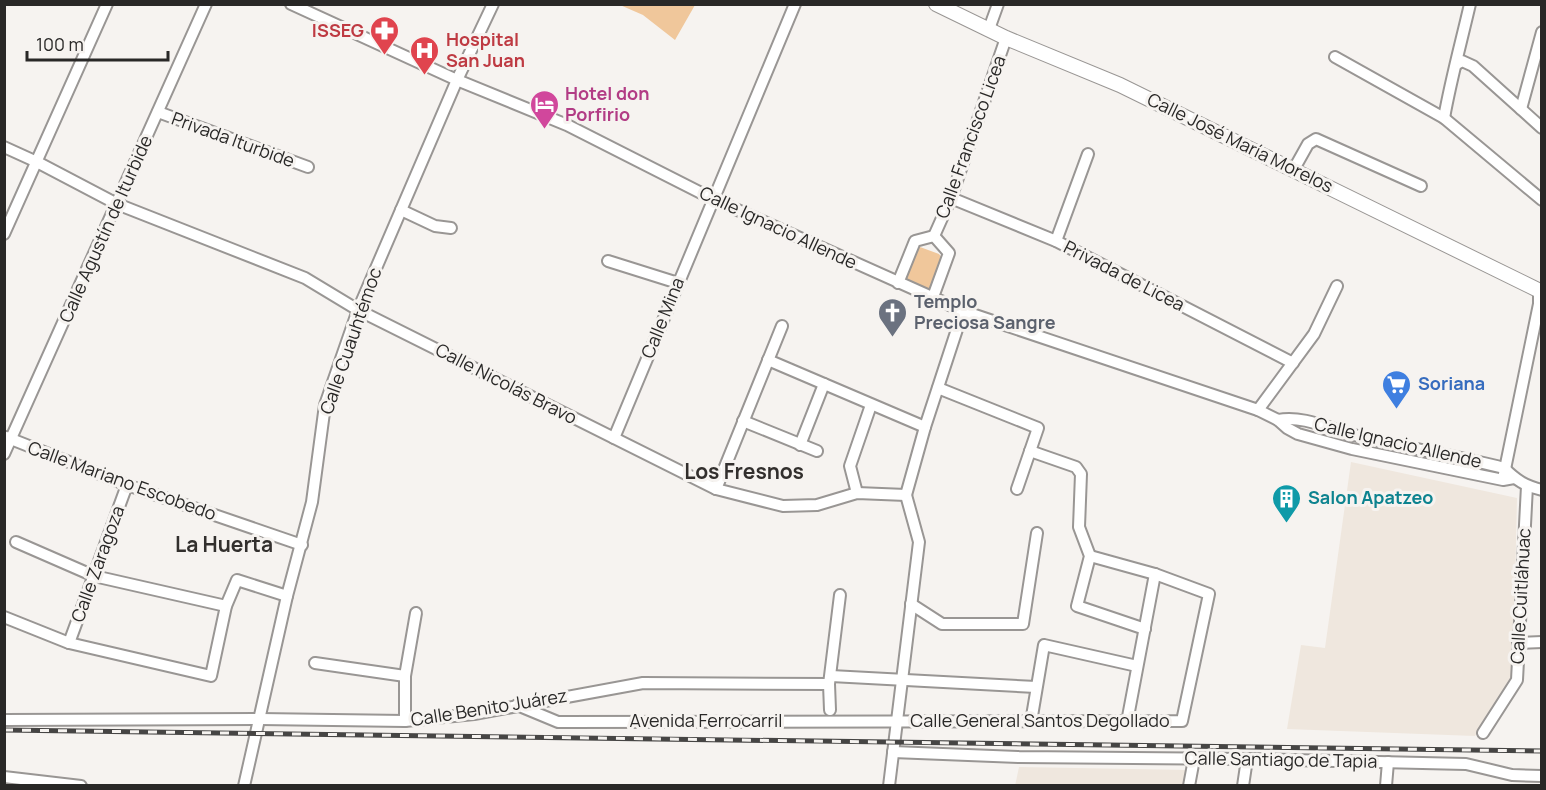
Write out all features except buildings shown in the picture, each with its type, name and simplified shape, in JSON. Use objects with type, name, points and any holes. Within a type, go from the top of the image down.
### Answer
[{"type":"street","points":[[4,234],[107,4]]},
{"type":"street","name":"Calle Agustín de Iturbide","points":[[4,454],[8,438],[117,204],[206,4]]},
{"type":"street","name":"Calle Ignacio Allende","points":[[291,4],[311,8],[457,80],[567,125],[713,199],[963,311],[1258,410],[1298,434],[1352,449],[1503,480],[1514,478]]},
{"type":"street","name":"Calle Cuauhtémoc","points":[[244,786],[287,596],[312,502],[325,405],[358,310],[457,80],[493,4]]},
{"type":"street","name":"Calle Mina","points":[[614,438],[795,4]]},
{"type":"street","name":"Calle José María Morelos","points":[[936,4],[1006,38],[1120,85],[1294,169],[1541,294]]},
{"type":"street","points":[[988,29],[998,4]]},
{"type":"street","points":[[1444,118],[1452,74],[1457,64],[1470,4]]},
{"type":"street","points":[[1521,109],[1542,32]]},
{"type":"street","name":"Calle Francisco Licea","points":[[934,236],[951,198],[1006,38]]},
{"type":"street","points":[[1335,57],[1444,118],[1542,201]]},
{"type":"street","points":[[1457,64],[1462,62],[1473,66],[1542,128]]},
{"type":"street","name":"Privada Iturbide","points":[[158,112],[308,167]]},
{"type":"street","points":[[1294,169],[1308,144],[1316,139],[1421,186]]},
{"type":"street","name":"Calle Nicolás Bravo","points":[[4,147],[117,204],[305,278],[358,310],[716,489],[783,506],[817,505],[857,493],[906,495]]},
{"type":"street","points":[[1056,241],[1088,154]]},
{"type":"street","name":"Privada de Licea","points":[[951,198],[1056,241],[1293,363]]},
{"type":"street","points":[[401,210],[435,226],[451,228]]},
{"type":"street","name":"Calle Francisco Licea","points":[[898,283],[915,241],[934,236]]},
{"type":"street","name":"Calle Francisco Licea","points":[[933,297],[949,253],[934,236]]},
{"type":"street","points":[[608,261],[678,283]]},
{"type":"street","points":[[1258,410],[1314,334],[1336,285]]},
{"type":"street","points":[[1503,480],[1541,294]]},
{"type":"street","points":[[889,786],[919,542],[906,495],[925,427],[963,311]]},
{"type":"street","points":[[716,489],[782,326]]},
{"type":"street","points":[[768,360],[925,427]]},
{"type":"street","points":[[800,445],[824,384]]},
{"type":"street","points":[[938,388],[1038,428],[1017,489]]},
{"type":"street","points":[[857,493],[850,466],[871,405]]},
{"type":"street","name":"Calle Ignacio Allende","points":[[1278,420],[1289,418],[1303,420],[1355,436],[1504,468],[1527,486],[1542,490]]},
{"type":"street","points":[[743,421],[817,451]]},
{"type":"street","name":"Calle Mariano Escobedo","points":[[8,438],[128,485],[302,545]]},
{"type":"street","points":[[1030,451],[1076,466],[1081,474],[1080,527],[1090,556],[1077,606],[1144,629]]},
{"type":"street","name":"Calle Zaragoza","points":[[69,643],[128,485]]},
{"type":"street","name":"Calle Cuitláhuac","points":[[1483,733],[1517,680],[1527,486]]},
{"type":"street","points":[[911,604],[942,624],[1023,624],[1037,533]]},
{"type":"street","points":[[16,542],[94,576],[226,606]]},
{"type":"street","points":[[1090,556],[1155,574],[1127,722]]},
{"type":"street","name":"Calle General Santos Degollado","points":[[898,720],[1182,721],[1209,594],[1155,574]]},
{"type":"street","points":[[4,617],[69,643],[211,676],[226,606],[237,580],[287,596]]},
{"type":"street","points":[[830,711],[830,680],[840,595]]},
{"type":"street","points":[[405,721],[405,676],[416,613]]},
{"type":"street","points":[[1518,643],[1542,642]]},
{"type":"street","points":[[1031,722],[1044,645],[1137,666]]},
{"type":"street","points":[[315,663],[405,676]]},
{"type":"street","name":"Calle Benito Juárez","points":[[4,720],[405,721],[474,714],[643,683],[903,680],[1036,687]]},
{"type":"street","name":"Avenida Ferrocarril","points":[[517,705],[558,722],[898,720]]},
{"type":"street","name":"Calle Santiago de Tapia","points":[[893,752],[1019,757],[1466,764],[1512,781],[1542,776]]},
{"type":"street","points":[[1189,786],[1194,759]]},
{"type":"street","points":[[1243,786],[1247,759]]},
{"type":"street","points":[[1386,786],[1388,762]]},
{"type":"street","points":[[12,780],[81,786]]},
{"type":"shaded area","points":[[695,4],[675,40],[643,15],[620,5]]},
{"type":"shaded area","points":[[920,247],[939,254],[942,258],[931,289],[925,291],[906,282],[914,250]]},
{"type":"shaded area","points":[[1351,462],[1517,498],[1513,676],[1475,736],[1287,729],[1301,645],[1325,648]]},
{"type":"shaded area","points":[[1019,767],[1189,770],[1186,785],[1015,786]]},
{"type":"railway","points":[[4,730],[1542,751]]},
{"type":"place","name":"ISSEG","points":[[385,56]]},
{"type":"place","name":"Hospital San Juan","points":[[425,76]]},
{"type":"place","name":"Hotel don Porfirio","points":[[544,130]]},
{"type":"place","name":"Templo Preciosa Sangre","points":[[893,338]]},
{"type":"place","name":"Soriana","points":[[1397,410]]},
{"type":"place","name":"Salon Apatzeo","points":[[1287,524]]},
{"type":"district","name":"Los Fresnos","points":[[744,472]]},
{"type":"district","name":"La Huerta","points":[[224,545]]}]
